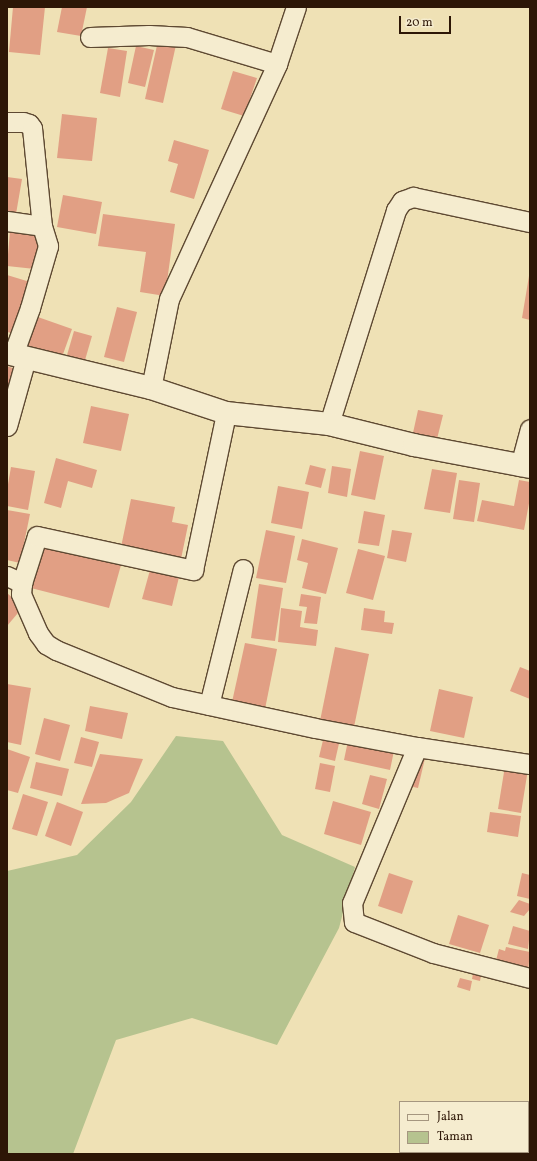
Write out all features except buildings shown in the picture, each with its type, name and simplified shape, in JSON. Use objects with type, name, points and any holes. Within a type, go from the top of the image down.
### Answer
[{"type":"street","points":[[151,388],[169,299],[277,64],[296,7]]},
{"type":"street","points":[[90,37],[149,35],[187,37],[277,64]]},
{"type":"street","points":[[7,122],[23,122],[29,124],[32,128],[42,226],[48,246],[15,355],[7,426]]},
{"type":"street","points":[[329,424],[396,210],[402,201],[412,197],[530,222]]},
{"type":"street","points":[[7,220],[42,226]]},
{"type":"street","points":[[15,355],[151,388],[226,413],[329,424],[414,445],[525,467],[530,429]]},
{"type":"street","points":[[226,413],[193,570],[37,536],[15,579],[38,633],[46,644],[56,650],[172,697],[315,728],[417,747],[530,764]]},
{"type":"street","points":[[209,705],[243,569]]},
{"type":"street","points":[[417,747],[352,903],[354,922],[433,952],[530,978]]},
{"type":"green space","points":[[176,736],[223,741],[282,835],[355,867],[339,928],[277,1045],[192,1018],[116,1040],[73,1154],[7,1154],[7,871],[77,855],[131,802]]}]
